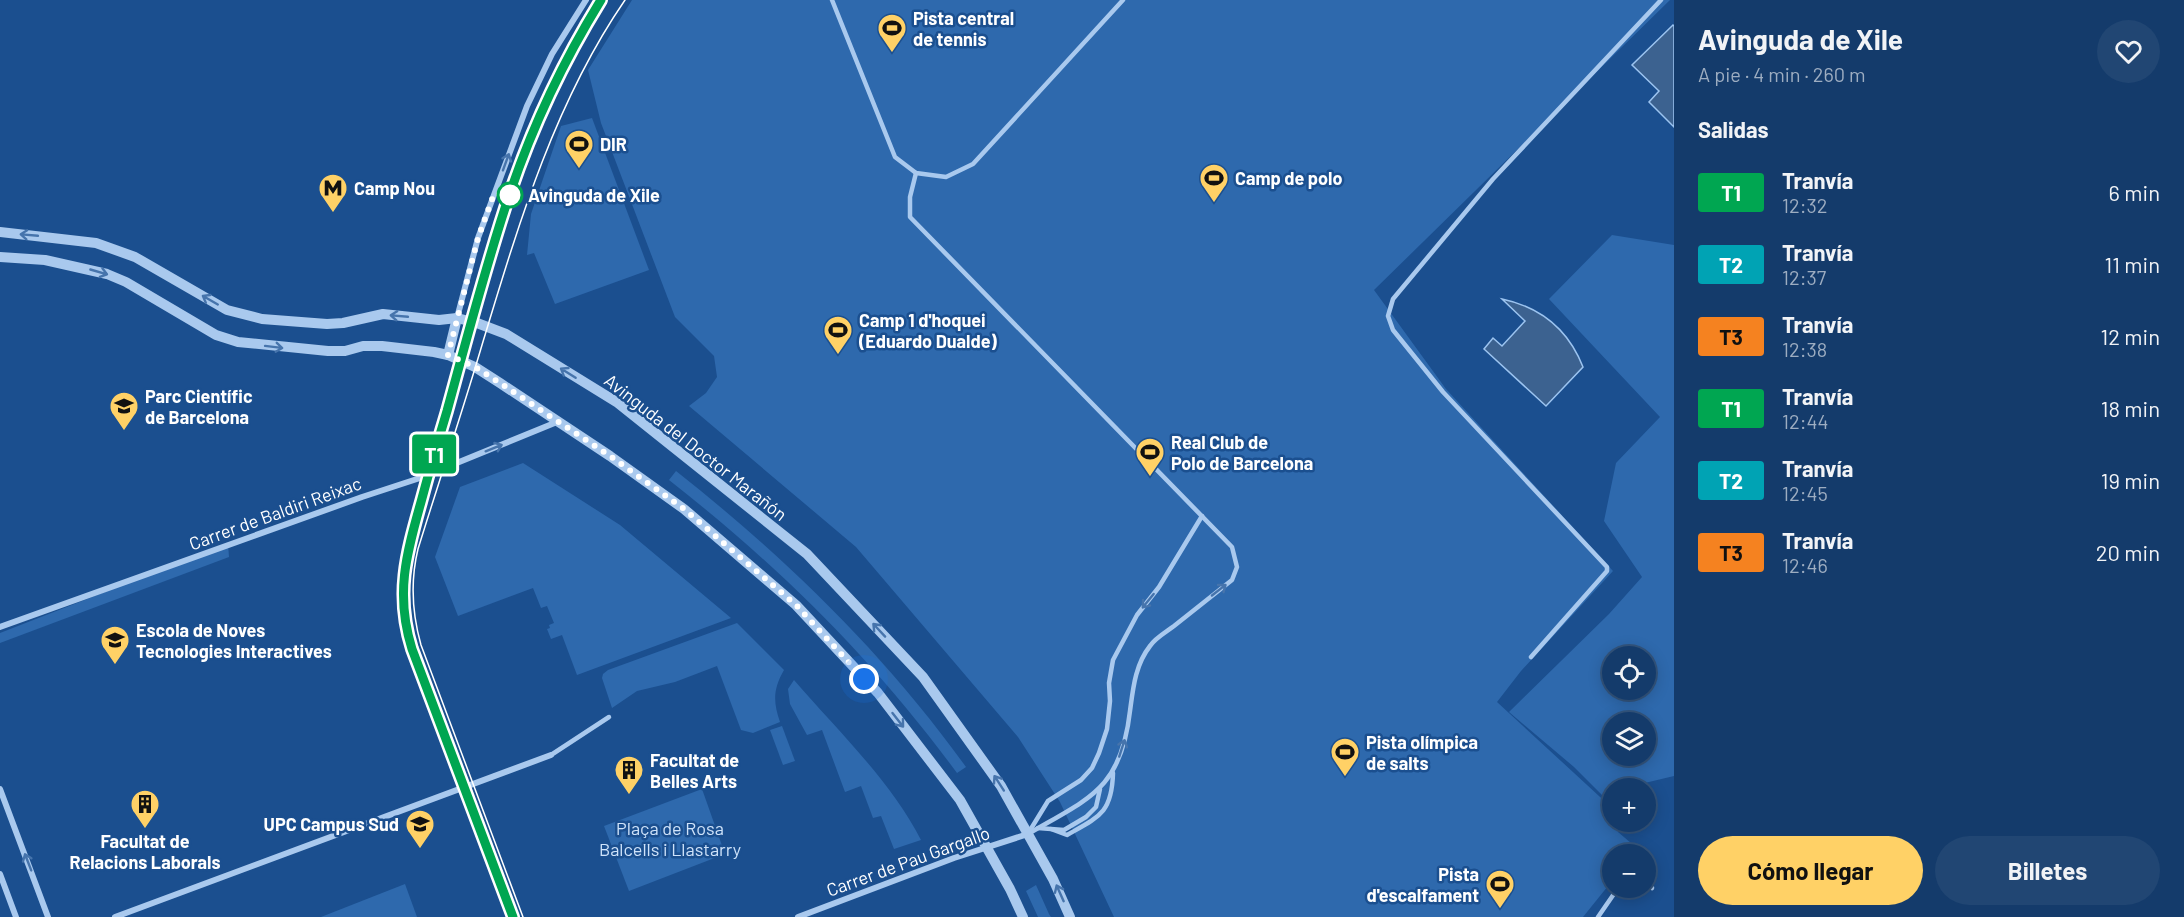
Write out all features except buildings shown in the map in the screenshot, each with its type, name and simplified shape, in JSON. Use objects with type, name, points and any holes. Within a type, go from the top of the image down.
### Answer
[{"type":"street","points":[[448,355],[478,238],[527,106],[552,54],[586,0]]},
{"type":"street","name":"Avinguda del Doctor Marañón","points":[[0,232],[96,243],[135,257],[227,310],[242,315],[327,324],[343,323],[383,314],[439,320],[458,318],[477,323],[506,334],[618,403],[807,554],[923,677],[1033,831],[1070,917]]},
{"type":"street","points":[[0,257],[45,260],[106,274],[126,282],[216,335],[238,342],[328,351],[382,346],[448,355],[475,367],[610,456],[684,509],[796,605],[878,693],[960,800],[1010,889],[1023,917]]},
{"type":"street","name":"Carrer de Baldiri Reixac","points":[[0,627],[420,478],[557,422]]},
{"type":"street","points":[[115,917],[551,755]]},
{"type":"street","points":[[0,789],[48,917]]},
{"type":"street","name":"Carrer de Pau Gargallo","points":[[798,917],[1033,831]]},
{"type":"street","points":[[0,874],[16,917]]},
{"type":"lane","points":[[832,0],[895,156],[916,173],[946,177],[972,164],[1123,0]]},
{"type":"lane","points":[[1531,657],[1607,571],[1607,567],[1443,392],[1393,330],[1388,316],[1390,305],[1393,298],[1493,179],[1661,0]]},
{"type":"lane","points":[[916,173],[910,197],[910,217],[1232,547],[1237,567],[1232,580],[1150,645],[1141,661],[1133,684],[1125,740],[1113,773],[1112,790],[1106,807],[1100,815],[1067,835],[1051,829]]},
{"type":"lane","points":[[1033,831],[1048,801],[1081,780],[1092,768],[1107,729],[1109,683],[1113,660],[1137,615],[1160,587],[1202,516]]},
{"type":"lane","points":[[551,755],[609,717]]},
{"type":"lane","points":[[1033,831],[1079,805],[1100,789],[1113,773]]},
{"type":"lane","points":[[1033,831],[1064,830],[1086,817],[1096,807],[1100,789]]},
{"type":"lane","points":[[1598,917],[1611,898]]},
{"type":"green space","name":"Real Club de Polo de Barcelona","points":[[632,0],[1670,0],[1374,290],[1446,389],[1613,571],[1521,671],[1497,702],[1602,799],[1602,832],[1618,832],[1632,844],[1602,844],[1602,893],[1583,917],[1114,917],[1060,802],[1018,737],[856,547],[689,406],[706,393],[717,377],[714,356],[675,317],[601,123],[588,70]]},
{"type":"green space","name":"DIR","points":[[592,118],[649,270],[555,304],[534,253],[527,255],[531,214],[561,126]]},
{"type":"green space","points":[[1612,235],[1674,245],[1674,776],[1656,780],[1656,778],[1602,778],[1602,795],[1574,767],[1509,712],[1609,614],[1642,577],[1604,521],[1616,463],[1660,417],[1549,299]]},
{"type":"green space","points":[[523,463],[620,525],[731,618],[577,675],[562,635],[551,639],[547,629],[554,623],[547,606],[541,608],[533,588],[458,616],[435,557],[460,487]]},
{"type":"green space","points":[[676,471],[756,538],[831,608],[901,685],[966,767],[957,773],[892,691],[823,616],[749,547],[669,480]]},
{"type":"green space","points":[[228,544],[229,557],[0,643],[0,633]]},
{"type":"green space","points":[[737,623],[784,670],[775,696],[780,722],[753,733],[741,730],[717,666],[675,682],[637,691],[612,708],[602,678],[608,670]]},
{"type":"green space","points":[[794,680],[895,797],[921,840],[894,849],[881,816],[873,818],[861,786],[845,792],[822,730],[807,735],[790,704],[788,689]]},
{"type":"green space","points":[[782,726],[795,761],[783,765],[770,730]]},
{"type":"green space","name":"Plaça de Rosa Balcells i Llastarry","points":[[702,789],[725,854],[629,891],[604,826]]},
{"type":"green space","points":[[405,884],[417,917],[321,917]]},
{"type":"green space","points":[[1036,885],[1051,917],[1038,917],[1026,891]]},
{"type":"shaded area","points":[[1673,25],[1674,127],[1649,102],[1659,91],[1632,65]]},
{"type":"shaded area","points":[[1502,299],[1529,308],[1551,322],[1569,341],[1583,367],[1546,406],[1484,349],[1493,338],[1502,346],[1525,321]]},
{"type":"tram line","points":[[513,917],[412,649],[404,610],[403,591],[407,555],[510,193],[550,94],[601,0]]},
{"type":"tram line","name":"T1","points":[[513,917],[412,649],[404,617],[403,575],[408,546],[510,192],[529,142],[561,71],[601,0]]},
{"type":"tram line","points":[[523,917],[421,645],[414,609],[414,573],[418,549],[540,166],[578,81],[625,0]]},
{"type":"place","name":"Pista central de tennis","points":[[892,54]]},
{"type":"place","name":"DIR","points":[[579,170]]},
{"type":"place","name":"Avinguda de Xile","points":[[510,195]]},
{"type":"place","name":"Camp de polo","points":[[1214,204]]},
{"type":"place","name":"Camp Nou","points":[[333,214]]},
{"type":"place","name":"Camp 1 d'hoquei (Eduardo Dualde)","points":[[838,356]]},
{"type":"place","name":"Parc Científic de Barcelona","points":[[124,432]]},
{"type":"place","name":"Real Club de Polo de Barcelona","points":[[1150,478]]},
{"type":"place","name":"Escola de Noves Tecnologies Interactives","points":[[115,666]]},
{"type":"place","name":"Pista olímpica de salts","points":[[1345,778]]},
{"type":"place","name":"Facultat de Belles Arts","points":[[629,796]]},
{"type":"place","name":"Facultat de Relacions Laborals","points":[[145,830]]},
{"type":"place","name":"UPC Campus Sud","points":[[420,850]]},
{"type":"place","name":"Pista d'escalfament","points":[[1500,910]]},
{"type":"route","points":[[510,195],[494,194],[478,238],[448,355],[475,367],[500,383],[610,456],[684,509],[796,605],[864,679]]}]
